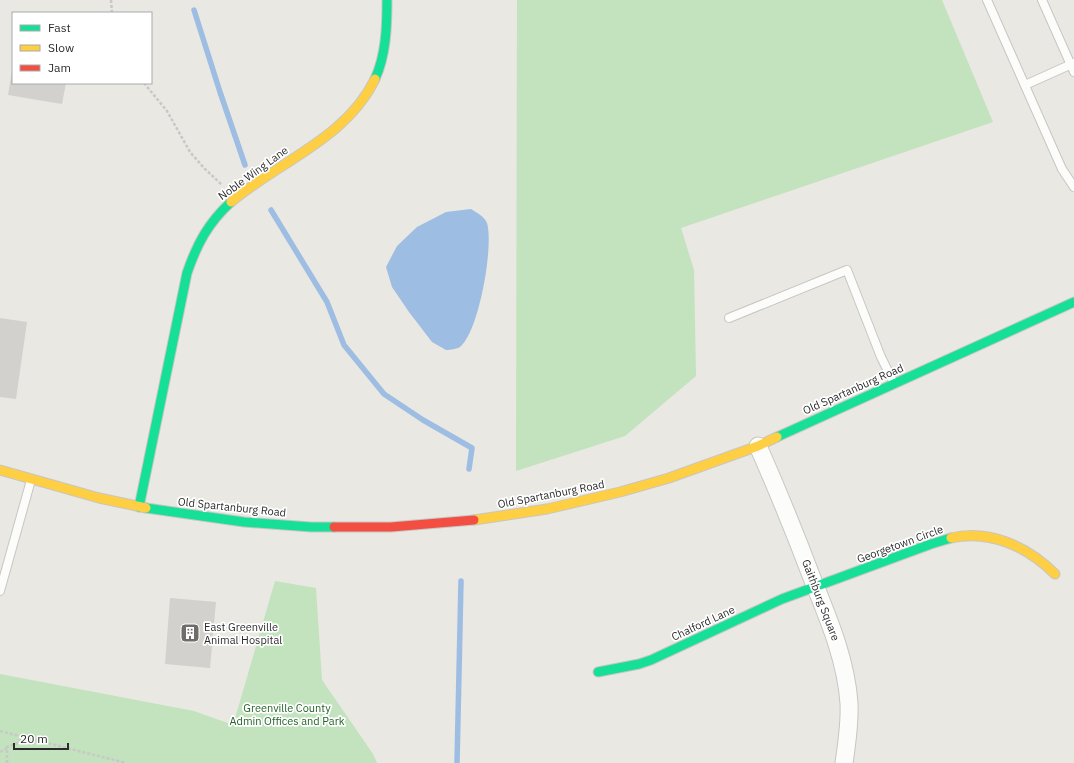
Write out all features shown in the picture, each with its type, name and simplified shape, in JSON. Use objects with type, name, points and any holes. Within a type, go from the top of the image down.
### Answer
[{"type":"main road","name":"Noble Wing Lane","points":[[139,507],[187,272],[205,231],[219,213],[235,198],[346,121],[358,108],[368,94],[382,63],[387,39],[387,0]]},
{"type":"main road","name":"Old Spartanburg Road","points":[[0,470],[31,480],[139,507],[244,522],[311,527],[391,527],[465,521],[547,509],[620,492],[669,478],[758,446],[1074,302]]},
{"type":"main road","name":"Georgetown Circle","points":[[816,587],[931,544],[950,538],[966,536],[991,538],[1013,544],[1031,553],[1048,566],[1055,574]]},
{"type":"main road","name":"Chalford Lane","points":[[598,672],[639,664],[651,660],[782,599],[816,587]]},
{"type":"street","name":"Gaithburg Square","points":[[758,446],[839,647],[846,681],[849,718],[844,763]]},
{"type":"lane","points":[[987,0],[1062,169],[1074,187]]},
{"type":"lane","points":[[1025,85],[1073,66],[1042,0]]},
{"type":"lane","points":[[729,318],[847,270],[881,357],[894,383]]},
{"type":"lane","points":[[0,590],[31,480]]},
{"type":"path","points":[[111,0],[112,12]]},
{"type":"path","points":[[145,84],[167,112],[193,157],[235,198]]},
{"type":"path","points":[[0,731],[126,763]]},
{"type":"path","points":[[0,752],[7,747],[18,743],[24,737]]},
{"type":"path","points":[[7,747],[7,763]]},
{"type":"green space","points":[[517,0],[942,0],[993,122],[681,228],[694,270],[696,376],[625,436],[516,471]]},
{"type":"green space","name":"Greenville County Admin Offices and Park","points":[[275,581],[316,588],[322,680],[373,754],[377,763],[0,763],[0,674],[194,711],[233,725]]},
{"type":"water","points":[[471,209],[482,217],[487,223],[489,234],[487,268],[479,307],[467,338],[460,347],[446,350],[432,342],[409,312],[392,287],[386,267],[397,246],[417,227],[446,212]]},
{"type":"building","points":[[12,71],[12,84],[66,84],[62,104],[8,95]]},
{"type":"building","points":[[0,318],[27,322],[16,399],[0,397]]},
{"type":"building","name":"East Greenville Animal Hospital","points":[[170,598],[216,602],[210,668],[165,664]]},
{"type":"waterway","points":[[194,10],[245,165]]},
{"type":"waterway","points":[[271,210],[327,302],[344,345],[384,394],[423,420],[472,448],[469,469]]},
{"type":"waterway","points":[[457,763],[461,581]]},
{"type":"traffic: fast","points":[[375,79],[384,51],[387,0]]},
{"type":"traffic: fast","points":[[139,507],[187,273],[204,234],[231,202]]},
{"type":"traffic: fast","points":[[777,437],[1074,302]]},
{"type":"traffic: fast","points":[[146,508],[244,522],[311,527],[334,527]]},
{"type":"traffic: fast","points":[[598,672],[639,664],[651,660],[782,599],[951,538]]},
{"type":"traffic: slow","points":[[231,202],[330,133],[363,100],[375,79]]},
{"type":"traffic: slow","points":[[474,520],[547,509],[620,492],[669,478],[758,446],[777,437]]},
{"type":"traffic: slow","points":[[0,470],[99,498],[146,508]]},
{"type":"traffic: slow","points":[[951,538],[980,536],[1008,542],[1033,556],[1055,574]]},
{"type":"traffic: jam","points":[[334,527],[391,527],[474,520]]},
{"type":"place","name":"East Greenville Animal Hospital","points":[[190,633]]}]
